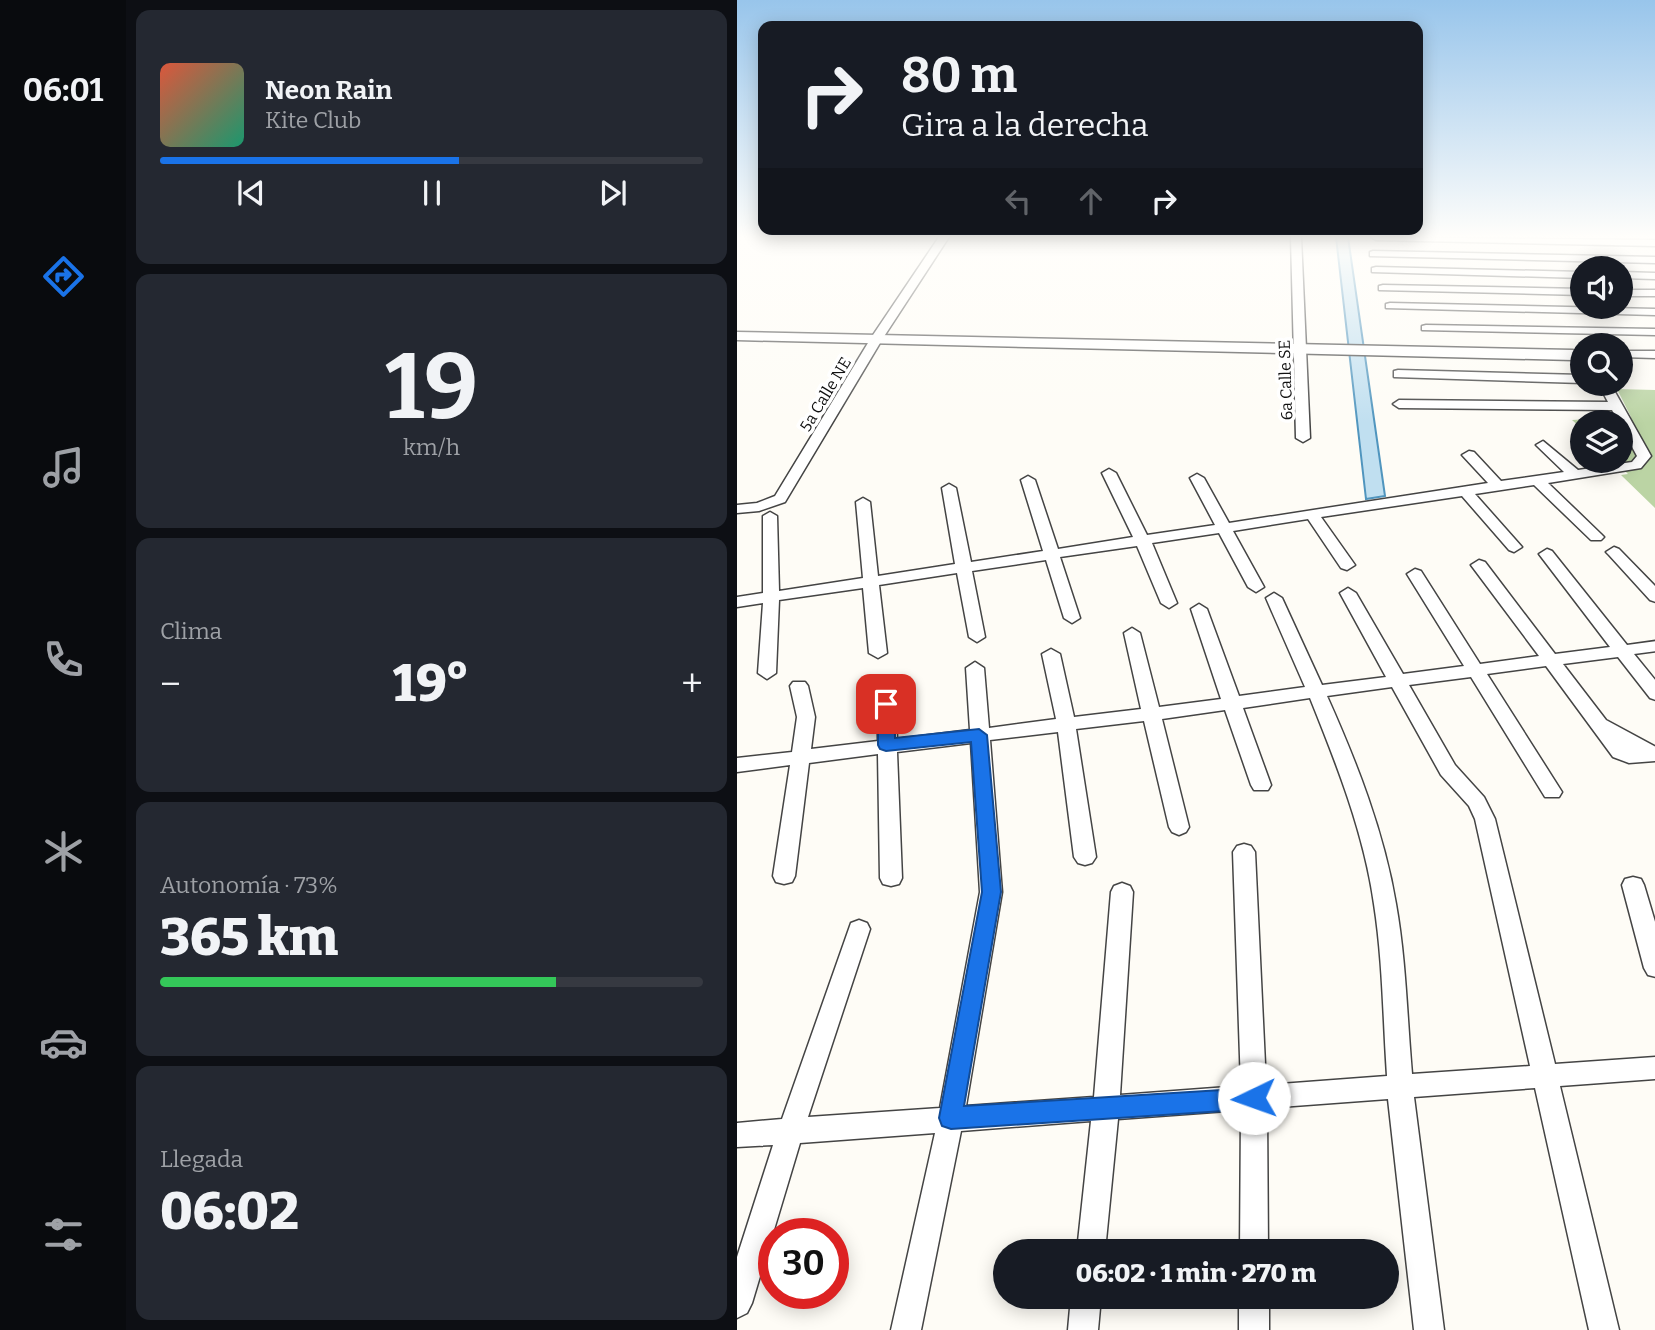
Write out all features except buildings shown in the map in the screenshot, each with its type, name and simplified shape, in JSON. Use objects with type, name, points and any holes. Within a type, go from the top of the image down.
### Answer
[{"type":"street","name":"5a Calle NE","points":[[737,509],[759,507],[780,499],[902,299]]},
{"type":"street","name":"6a Calle SE","points":[[1298,299],[1303,438]]},
{"type":"street","points":[[1561,299],[1577,333]]},
{"type":"street","points":[[1390,306],[1655,312]]},
{"type":"street","points":[[1426,328],[1655,332]]},
{"type":"street","points":[[737,336],[1570,353]]},
{"type":"street","points":[[1633,354],[1655,355]]},
{"type":"street","points":[[1633,361],[1655,362]]},
{"type":"street","points":[[1398,374],[1570,379]]},
{"type":"street","points":[[737,602],[1630,467],[1644,456],[1611,396]]},
{"type":"street","points":[[1399,404],[1616,406]]},
{"type":"street","points":[[1543,445],[1576,475]]},
{"type":"street","points":[[1469,455],[1499,487]]},
{"type":"street","points":[[1109,473],[1169,603]]},
{"type":"street","points":[[1197,478],[1256,587]]},
{"type":"street","points":[[1028,480],[1072,618]]},
{"type":"street","points":[[1539,481],[1596,537]]},
{"type":"street","points":[[949,488],[977,637]]},
{"type":"street","points":[[1466,492],[1514,547]]},
{"type":"street","points":[[863,502],[878,653]]},
{"type":"street","points":[[1312,515],[1347,565]]},
{"type":"street","points":[[767,673],[771,597],[770,516]]},
{"type":"street","points":[[1614,552],[1655,597]]},
{"type":"street","points":[[1547,554],[1655,694]]},
{"type":"street","points":[[1479,565],[1602,725],[1654,754]]},
{"type":"street","points":[[1415,574],[1552,792]]},
{"type":"street","points":[[1348,593],[1448,770],[1477,802],[1485,819],[1543,1078],[1604,1330]]},
{"type":"street","points":[[1274,598],[1315,691],[1364,820],[1381,876],[1389,929],[1400,1088],[1429,1330]]},
{"type":"street","points":[[1199,609],[1261,785]]},
{"type":"street","points":[[1132,633],[1179,827]]},
{"type":"street","points":[[737,765],[1151,714],[1655,646]]},
{"type":"street","points":[[1051,654],[1067,724],[1085,857]]},
{"type":"street","points":[[906,1330],[951,1118],[991,892],[975,668]]},
{"type":"street","points":[[886,683],[891,878]]},
{"type":"street","points":[[784,876],[806,717],[799,686]]},
{"type":"street","points":[[1244,852],[1254,1098],[1254,1239]]},
{"type":"street","points":[[1633,885],[1655,968]]},
{"type":"street","points":[[1092,1239],[1106,1106],[1122,892]]},
{"type":"street","points":[[737,1304],[791,1130],[859,929]]},
{"type":"street","points":[[737,1135],[1655,1068]]},
{"type":"street","points":[[1083,1330],[1085,1309]]},
{"type":"street","points":[[1254,1309],[1254,1330]]},
{"type":"green space","points":[[1633,389],[1655,390],[1655,508],[1621,475],[1633,473],[1633,410],[1628,410],[1620,396],[1633,396]]},
{"type":"water","points":[[1343,299],[1357,299],[1385,496],[1366,499]]},
{"type":"route","points":[[886,704],[886,745],[979,735],[991,892],[951,1118],[1254,1098]]}]
